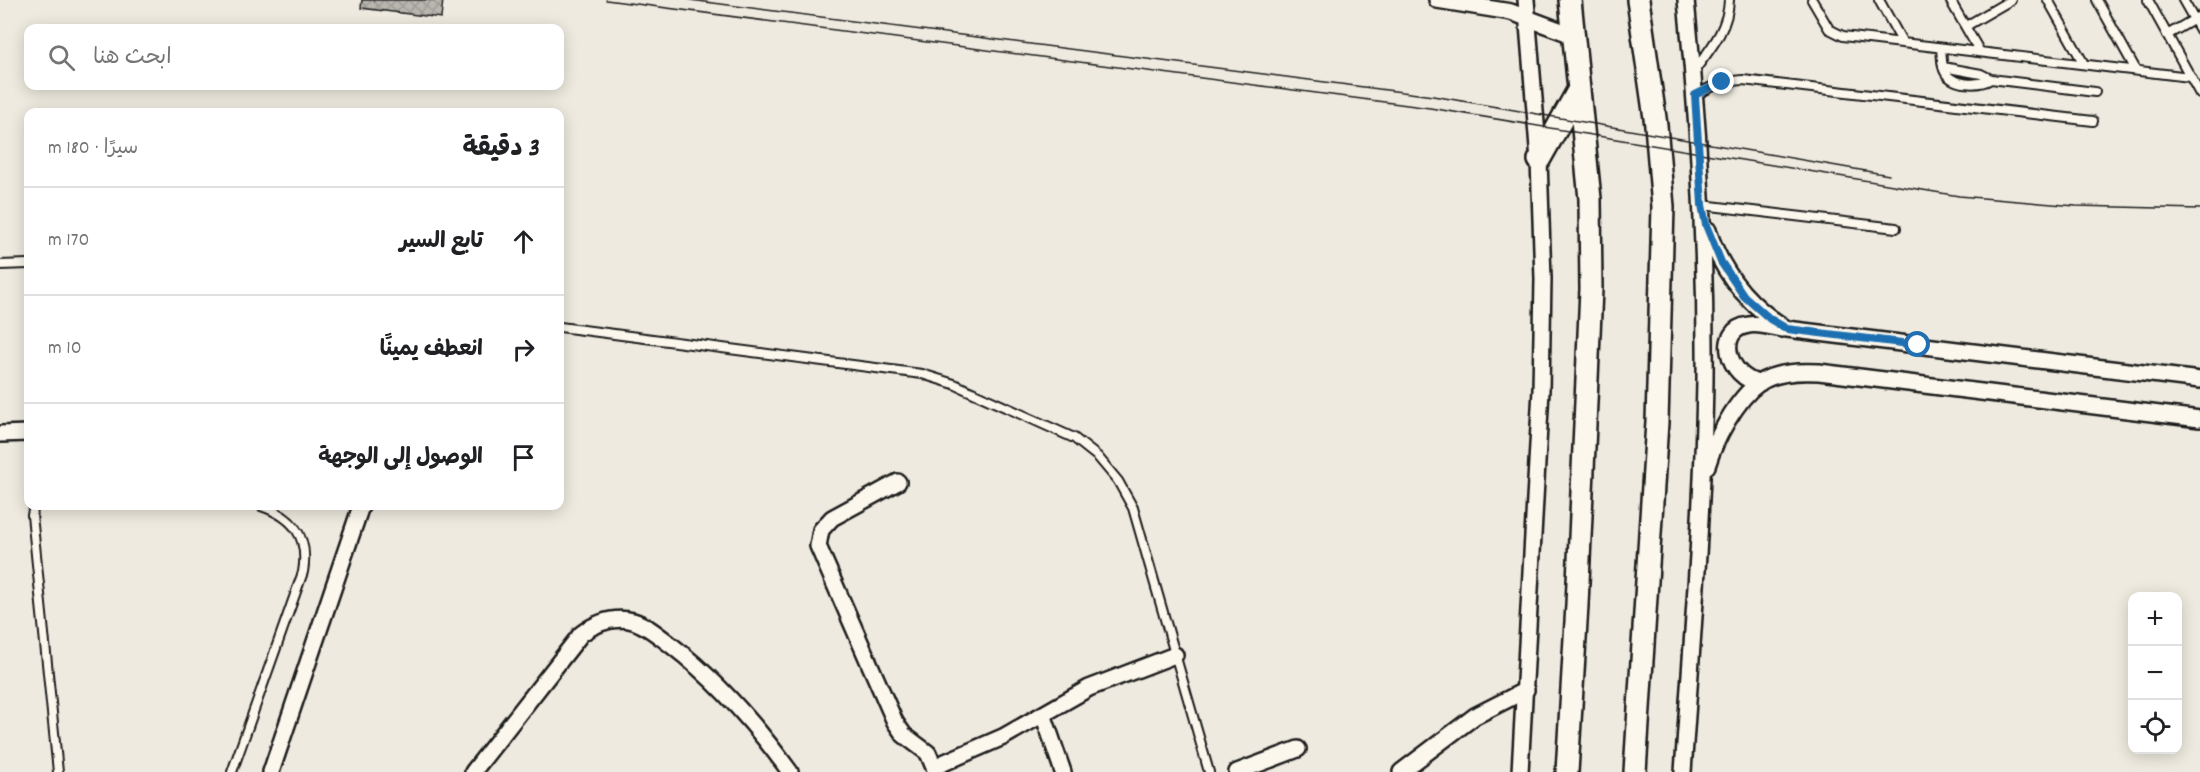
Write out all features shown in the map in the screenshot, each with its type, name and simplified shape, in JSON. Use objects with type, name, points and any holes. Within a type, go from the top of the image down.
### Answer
[{"type":"main road","points":[[1567,772],[1592,289],[1590,199],[1570,0]]},
{"type":"main road","points":[[1635,772],[1657,422],[1663,207],[1656,125],[1640,2]]},
{"type":"main road","points":[[1539,160],[1580,89]]},
{"type":"street","points":[[1437,0],[1495,8],[1575,36]]},
{"type":"street","points":[[1520,772],[1541,390],[1543,279],[1539,160],[1526,0]]},
{"type":"street","points":[[1683,772],[1701,493],[1705,382],[1702,205],[1686,0]]},
{"type":"street","points":[[1702,205],[1712,244],[1732,280],[1757,308],[1787,329]]},
{"type":"street","points":[[1760,383],[1746,378],[1735,369],[1730,356],[1732,337],[1741,327],[1748,325],[2200,380]]},
{"type":"street","points":[[1701,493],[1710,458],[1725,425],[1760,383],[1786,374],[1819,372],[2200,419]]},
{"type":"street","points":[[0,434],[24,433]]},
{"type":"street","points":[[898,482],[832,518],[821,530],[818,546],[897,726],[904,735],[926,750],[935,769],[1004,737],[1089,688],[1175,655]]},
{"type":"street","points":[[271,772],[360,510]]},
{"type":"street","points":[[472,772],[581,634],[592,626],[618,619],[643,625],[698,667],[738,706],[790,772]]},
{"type":"street","points":[[1401,772],[1475,716],[1526,690]]},
{"type":"street","points":[[1043,714],[1064,772]]},
{"type":"street","points":[[1237,772],[1298,749]]},
{"type":"lane","points":[[1693,72],[1722,32],[1727,21],[1729,0]]},
{"type":"lane","points":[[1812,0],[1825,24],[1838,35],[2190,77]]},
{"type":"lane","points":[[1878,0],[1903,43]]},
{"type":"lane","points":[[1950,0],[1980,52]]},
{"type":"lane","points":[[1965,26],[2001,3],[2012,0]]},
{"type":"lane","points":[[2048,0],[2084,64]]},
{"type":"lane","points":[[2097,0],[2136,70]]},
{"type":"lane","points":[[2148,0],[2200,94]]},
{"type":"lane","points":[[2183,0],[2197,18],[2200,30]]},
{"type":"lane","points":[[2167,35],[2197,18]]},
{"type":"lane","points":[[1941,48],[1943,67],[1981,74],[1991,80],[2095,92]]},
{"type":"lane","points":[[1695,95],[1722,82],[1743,80],[2093,121]]},
{"type":"lane","points":[[1702,205],[1896,228]]},
{"type":"lane","points":[[0,265],[24,264]]},
{"type":"lane","points":[[564,328],[922,374],[954,384],[1074,438],[1105,465],[1118,481],[1133,508],[1209,772]]},
{"type":"lane","points":[[33,510],[58,772]]},
{"type":"lane","points":[[232,772],[303,572],[305,559],[304,545],[299,532],[291,521],[272,510]]},
{"type":"building","points":[[362,0],[443,0],[441,18],[361,8]]},
{"type":"tram line","points":[[606,0],[1430,108],[1959,196],[2076,206],[2200,209]]},
{"type":"tram line","points":[[690,0],[1433,96],[1889,175]]},
{"type":"route","points":[[1722,82],[1695,95],[1702,205],[1706,225],[1712,244],[1732,280],[1757,308],[1787,329],[1918,345]]}]
